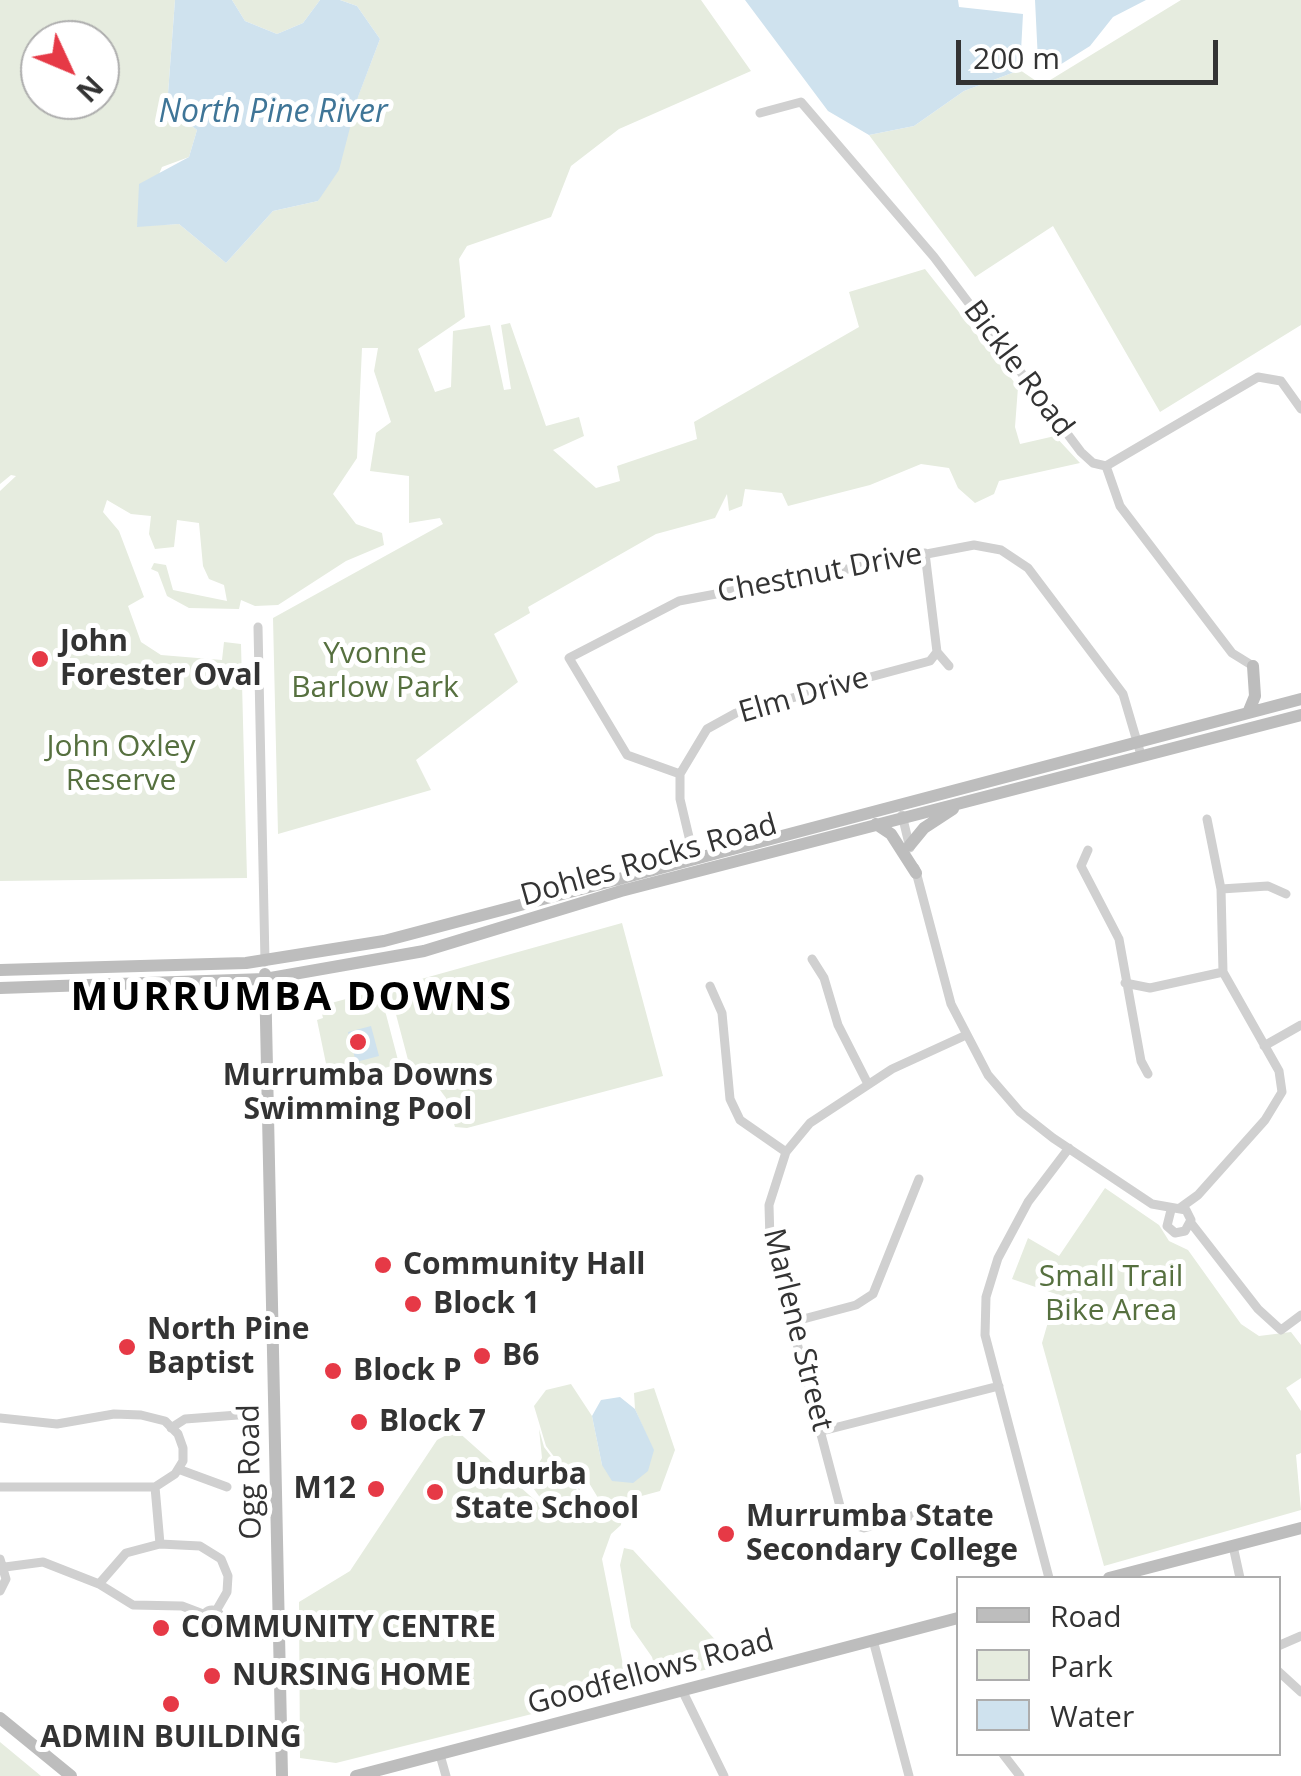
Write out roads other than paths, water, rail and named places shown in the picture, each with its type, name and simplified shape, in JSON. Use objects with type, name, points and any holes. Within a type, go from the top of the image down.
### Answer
[{"type":"main road","points":[[1248,713],[1255,696],[1253,666]]},
{"type":"main road","name":"Dohles Rocks Road","points":[[0,988],[265,979],[424,951],[621,892],[876,824],[902,811],[968,800],[1301,699]]},
{"type":"main road","name":"Dohles Rocks Road","points":[[0,970],[265,962],[407,936],[694,858],[902,811],[1139,749],[1301,715]]},
{"type":"main road","points":[[910,845],[924,828],[968,800]]},
{"type":"main road","points":[[876,824],[891,834],[916,873]]},
{"type":"main road","name":"Ogg Road","points":[[265,962],[282,1776]]},
{"type":"main road","points":[[1117,1576],[1301,1528]]},
{"type":"main road","name":"Goodfellows Road","points":[[356,1776],[956,1619]]},
{"type":"main road","points":[[0,1718],[71,1776]]},
{"type":"street","name":"Bickle Road","points":[[760,112],[801,102],[934,257],[1081,452],[1092,463],[1106,466],[1120,506],[1235,656],[1253,666]]},
{"type":"street","points":[[1106,466],[1258,377],[1281,381],[1301,409]]},
{"type":"street","name":"Chestnut Drive","points":[[680,774],[653,768],[627,755],[569,658],[678,601],[974,545],[1001,550],[1028,568],[1124,694],[1139,749]]},
{"type":"street","points":[[925,553],[937,652],[950,666]]},
{"type":"street","name":"Ogg Road","points":[[258,627],[265,962]]},
{"type":"street","name":"Elm Drive","points":[[680,774],[707,728],[736,713],[930,661],[937,652]]},
{"type":"street","points":[[680,774],[680,799],[694,858]]},
{"type":"street","points":[[902,811],[964,1036],[1008,1100],[1041,1130],[1152,1204],[1173,1232],[1183,1232],[1202,1242]]},
{"type":"street","points":[[1166,1221],[1176,1209],[1198,1195],[1279,1101],[1280,1076],[1223,972],[1221,889],[1207,819]]},
{"type":"street","points":[[1088,850],[1081,866],[1119,938],[1125,983],[1148,1074]]},
{"type":"street","points":[[1221,889],[1268,886],[1286,894]]},
{"type":"street","points":[[812,960],[824,978],[838,1026],[868,1084]]},
{"type":"street","points":[[1125,983],[1150,988],[1223,972]]},
{"type":"street","points":[[710,986],[722,1014],[730,1099],[740,1120],[786,1152]]},
{"type":"street","points":[[1264,1046],[1301,1025]]},
{"type":"street","name":"Marlene Street","points":[[923,1513],[864,1528],[850,1524],[840,1510],[768,1222],[786,1152],[810,1123],[868,1084],[964,1036]]},
{"type":"street","points":[[1048,1576],[985,1335],[986,1297],[998,1258],[1028,1202],[1069,1148]]},
{"type":"street","points":[[792,1322],[856,1305],[873,1294],[919,1179]]},
{"type":"street","points":[[1183,1232],[1198,1195]]},
{"type":"street","points":[[1152,1204],[1176,1209],[1191,1219],[1202,1242],[1281,1330],[1301,1315]]},
{"type":"street","points":[[822,1430],[998,1386]]},
{"type":"street","points":[[0,1418],[57,1424],[114,1414],[140,1415],[164,1421],[183,1448],[178,1469],[154,1487],[0,1487]]},
{"type":"street","points":[[171,1428],[185,1419],[251,1414]]},
{"type":"street","points":[[178,1469],[227,1487]]},
{"type":"street","points":[[154,1487],[160,1544]]},
{"type":"street","points":[[99,1584],[126,1553],[160,1544],[200,1546],[221,1559],[228,1586],[216,1627],[207,1627],[204,1614]]},
{"type":"street","points":[[1233,1546],[1240,1576]]},
{"type":"street","points":[[0,1591],[3,1563],[43,1562],[99,1584],[133,1604],[182,1606],[204,1614],[279,1625]]},
{"type":"street","points":[[873,1640],[909,1776]]},
{"type":"street","points":[[1281,1673],[1301,1692]]},
{"type":"street","points":[[682,1690],[724,1776]]},
{"type":"street","points":[[440,1754],[446,1776]]},
{"type":"water","name":"North Pine River","points":[[175,0],[232,0],[245,21],[277,34],[303,23],[320,0],[340,0],[357,6],[380,39],[358,97],[339,170],[318,201],[273,211],[226,263],[179,224],[137,227],[139,184],[189,157],[197,130],[167,107]]},
{"type":"water","points":[[745,0],[958,0],[959,7],[1023,14],[1020,70],[964,91],[914,126],[869,135],[828,111]]},
{"type":"water","points":[[1035,0],[1146,0],[1113,17],[1090,46],[1047,73],[1038,61]]},
{"type":"water","points":[[371,1026],[379,1056],[356,1062],[348,1032]]},
{"type":"water","points":[[620,1397],[635,1409],[654,1450],[648,1471],[633,1483],[612,1481],[602,1465],[592,1416],[601,1400]]},
{"type":"place","name":"John Forester Oval","points":[[40,659]]},
{"type":"place","name":"Murrumba Downs Swimming Pool","points":[[358,1042]]},
{"type":"place","name":"Community Hall","points":[[383,1265]]},
{"type":"place","name":"Block 1","points":[[413,1304]]},
{"type":"place","name":"North Pine Baptist","points":[[127,1347]]},
{"type":"place","name":"B6","points":[[482,1356]]},
{"type":"place","name":"Block P","points":[[333,1371]]},
{"type":"place","name":"Block 7","points":[[359,1422]]},
{"type":"place","name":"M12","points":[[376,1489]]},
{"type":"place","name":"Undurba State School","points":[[435,1492]]},
{"type":"place","name":"Murrumba State Secondary College","points":[[726,1534]]},
{"type":"place","name":"COMMUNITY CENTRE","points":[[161,1628]]},
{"type":"place","name":"NURSING HOME","points":[[212,1676]]},
{"type":"place","name":"ADMIN BUILDING","points":[[171,1704]]},
{"type":"district","name":"MURRUMBA DOWNS","points":[[292,999]]},
{"type":"park label","name":"Yvonne Barlow Park","points":[[375,671]]},
{"type":"park label","name":"John Oxley Reserve","points":[[121,764]]},
{"type":"park label","name":"Small Trail Bike Area","points":[[1111,1294]]}]
